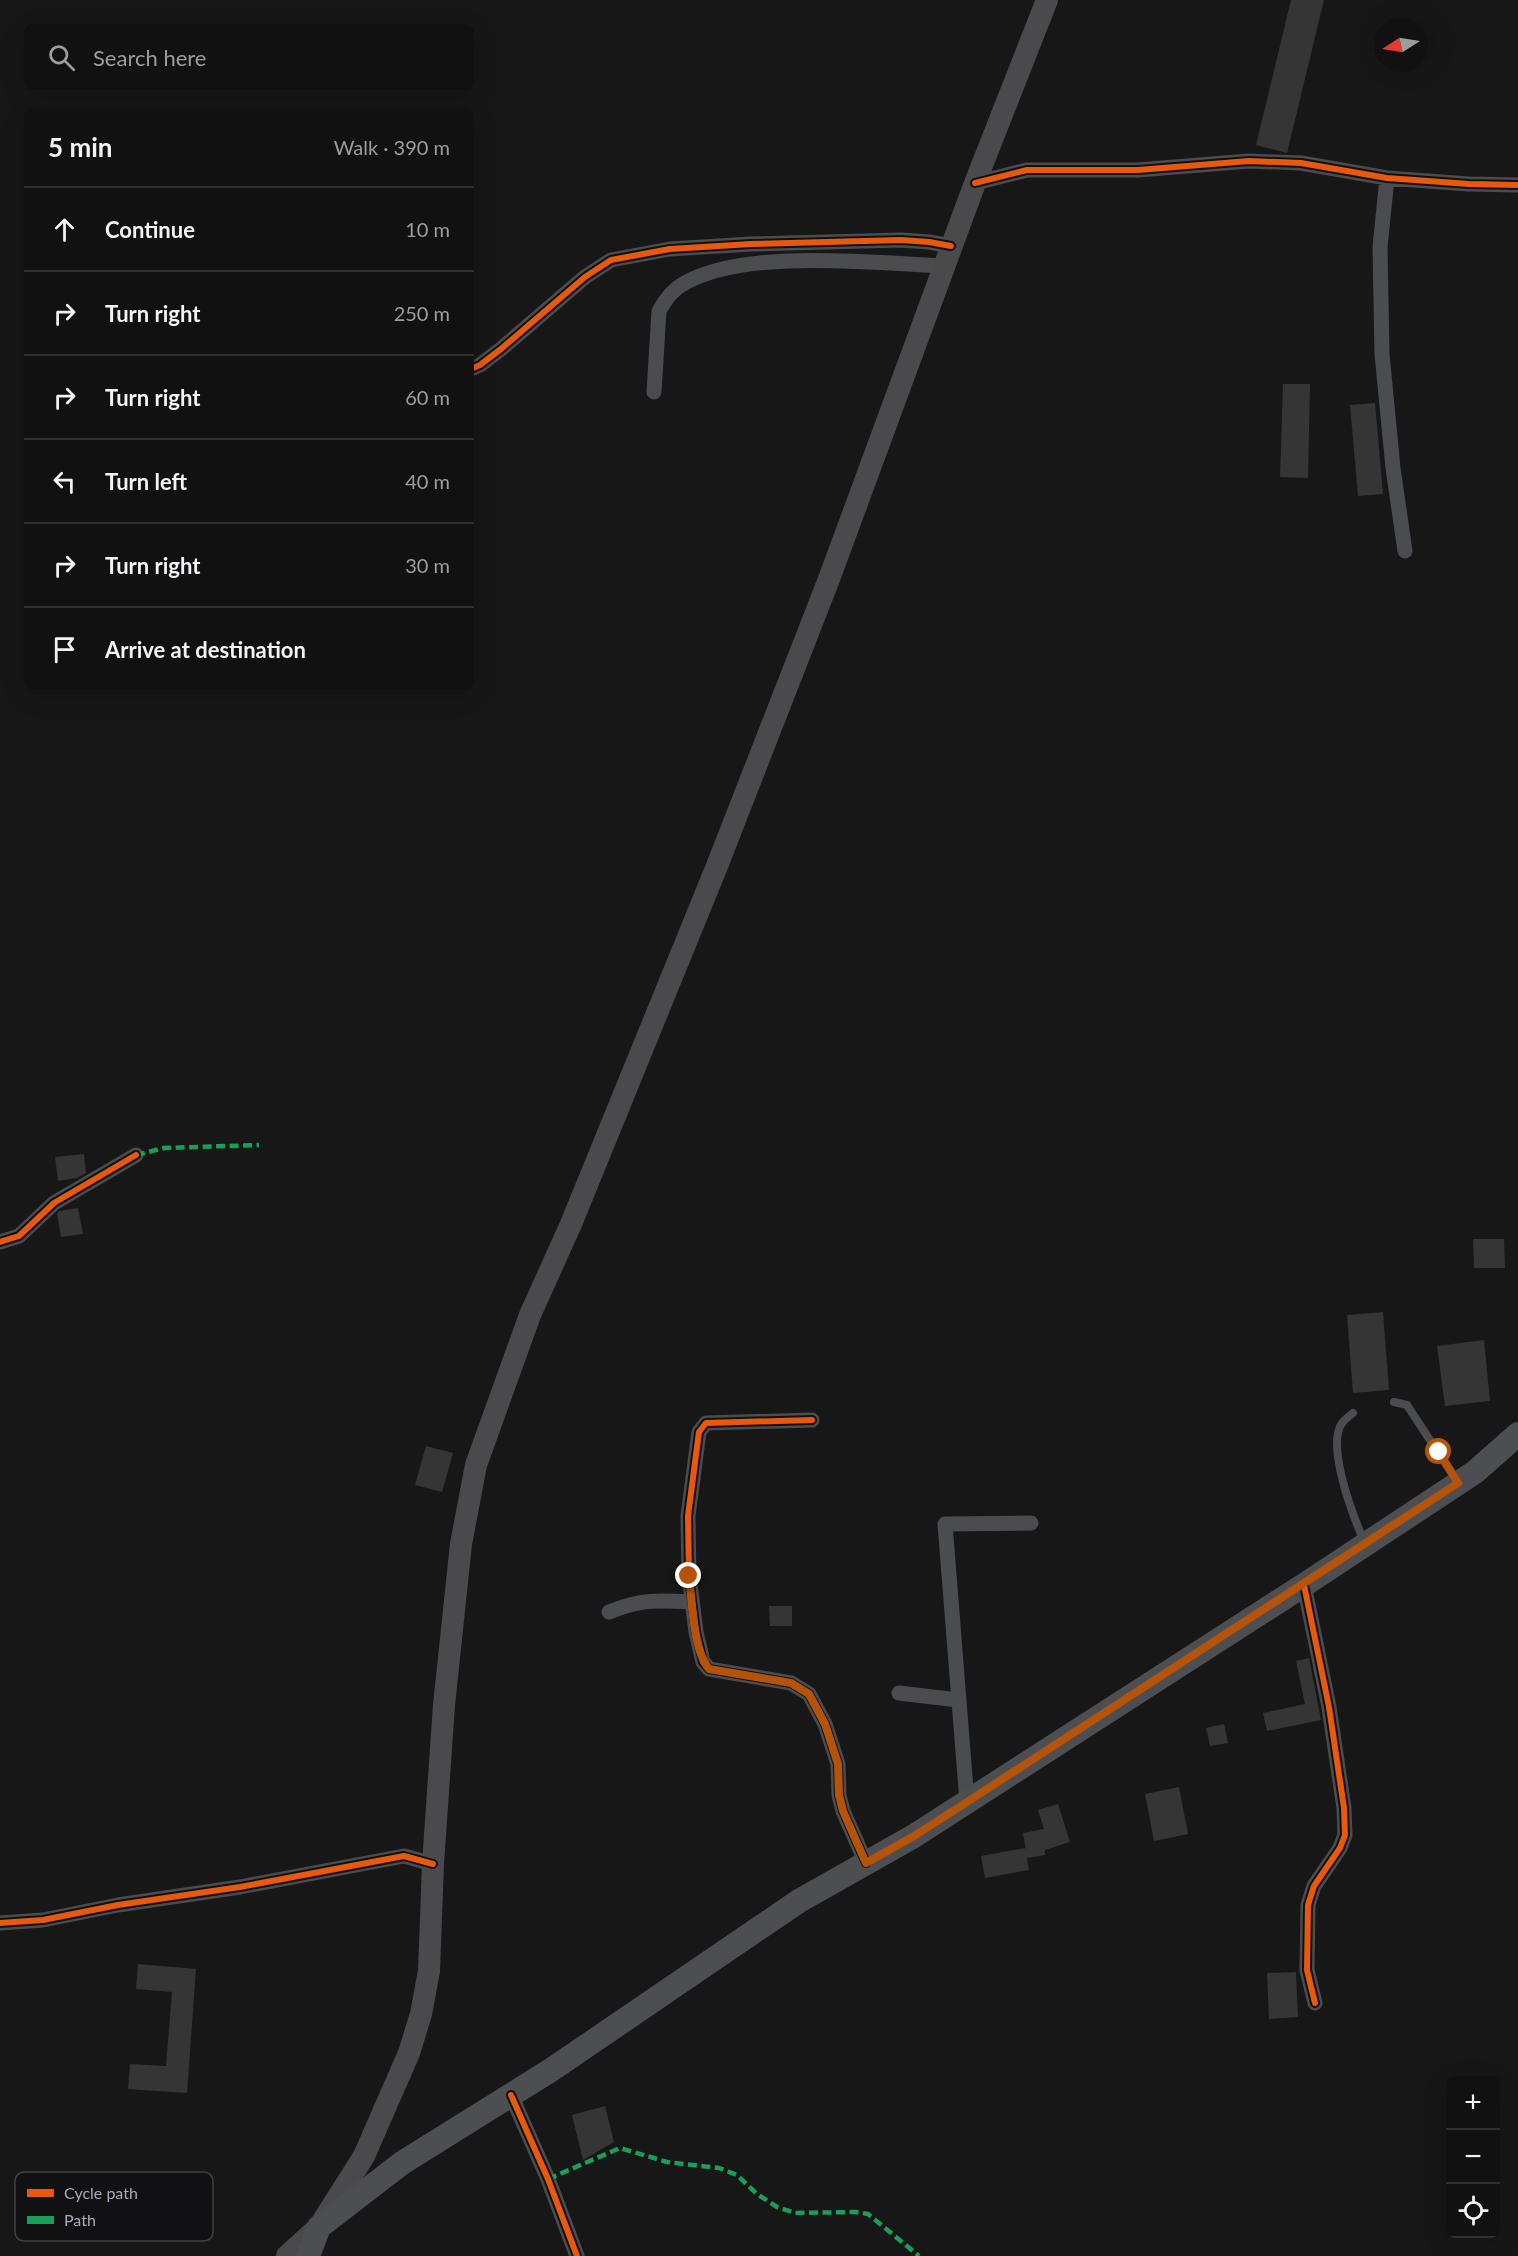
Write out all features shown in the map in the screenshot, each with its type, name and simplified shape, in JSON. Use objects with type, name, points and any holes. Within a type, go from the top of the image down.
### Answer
[{"type":"main road","points":[[308,2256],[319,2227],[364,2156],[390,2100],[422,2014],[429,1971],[433,1864],[444,1705],[461,1544],[476,1465],[530,1315],[571,1224],[717,866],[829,579],[947,256],[1047,0]]},
{"type":"main road","points":[[287,2256],[319,2227],[402,2163],[511,2095],[799,1900],[914,1836],[1304,1585],[1475,1472],[1518,1434]]},
{"type":"street","points":[[975,183],[1027,170],[1138,170],[1249,161],[1301,163],[1387,178],[1518,185]]},
{"type":"street","points":[[1387,178],[1380,247],[1382,354],[1393,468],[1405,550]]},
{"type":"street","points":[[474,367],[501,349],[585,277],[611,261],[670,249],[751,243],[901,240],[929,242],[947,256]]},
{"type":"street","points":[[654,392],[659,311],[665,299],[681,285],[700,276],[758,262],[947,256]]},
{"type":"street","points":[[0,1242],[19,1236],[54,1203],[136,1155]]},
{"type":"street","points":[[812,1420],[706,1423],[699,1432],[688,1516],[692,1602],[703,1662],[709,1669],[791,1683],[809,1694],[825,1724],[838,1764],[839,1795],[843,1811],[866,1863]]},
{"type":"street","points":[[967,1802],[945,1524],[1031,1523]]},
{"type":"street","points":[[1304,1585],[1329,1707],[1344,1808],[1345,1835],[1340,1848],[1314,1886],[1308,1905],[1307,1970],[1315,2003]]},
{"type":"street","points":[[609,1612],[631,1603],[656,1600],[692,1602]]},
{"type":"street","points":[[899,1693],[958,1700]]},
{"type":"street","points":[[0,1923],[43,1920],[118,1905],[240,1887],[404,1856],[433,1864]]},
{"type":"street","points":[[511,2095],[548,2180],[577,2256]]},
{"type":"lane","points":[[1394,1402],[1407,1405],[1458,1483]]},
{"type":"lane","points":[[1353,1413],[1342,1423],[1337,1441],[1345,1491],[1365,1545]]},
{"type":"building","points":[[1291,0],[1324,0],[1287,153],[1256,145]]},
{"type":"building","points":[[1283,384],[1310,384],[1308,478],[1280,477]]},
{"type":"building","points":[[1375,403],[1383,494],[1358,496],[1350,405]]},
{"type":"building","points":[[84,1154],[86,1173],[77,1178],[58,1181],[55,1157]]},
{"type":"building","points":[[78,1208],[83,1234],[61,1237],[57,1214],[59,1211]]},
{"type":"building","points":[[1473,1239],[1504,1239],[1505,1268],[1474,1268]]},
{"type":"building","points":[[1383,1312],[1389,1390],[1353,1393],[1347,1315]]},
{"type":"building","points":[[1484,1340],[1490,1401],[1445,1406],[1437,1346]]},
{"type":"building","points":[[426,1446],[453,1453],[442,1492],[415,1485]]},
{"type":"building","points":[[769,1606],[792,1606],[792,1626],[770,1626]]},
{"type":"building","points":[[1309,1658],[1321,1720],[1267,1731],[1263,1713],[1305,1704],[1296,1661]]},
{"type":"building","points":[[1224,1724],[1228,1743],[1210,1746],[1206,1728]]},
{"type":"building","points":[[1179,1787],[1188,1834],[1154,1841],[1145,1794]]},
{"type":"building","points":[[1058,1804],[1070,1842],[1045,1850],[1045,1855],[1027,1858],[1029,1870],[985,1878],[981,1856],[1025,1848],[1026,1851],[1023,1833],[1044,1829],[1038,1810]]},
{"type":"building","points":[[138,1964],[196,1969],[187,2093],[128,2089],[130,2064],[166,2066],[172,1992],[136,1989]]},
{"type":"building","points":[[1296,1972],[1298,2017],[1269,2019],[1267,1973]]},
{"type":"building","points":[[605,2106],[614,2142],[583,2160],[572,2115]]},
{"type":"marked path","points":[[136,1155],[164,1148],[259,1145]]},
{"type":"marked path","points":[[548,2179],[620,2148],[667,2162],[719,2168],[737,2175],[757,2194],[777,2207],[795,2213],[856,2212],[868,2214],[919,2256]]},
{"type":"cycle path","points":[[975,183],[1027,170],[1138,170],[1249,161],[1301,163],[1387,178],[1518,185]]},
{"type":"cycle path","points":[[474,368],[501,349],[585,277],[611,260],[670,249],[751,244],[901,240],[951,246]]},
{"type":"cycle path","points":[[0,1242],[19,1236],[54,1203],[136,1155]]},
{"type":"cycle path","points":[[812,1420],[706,1423],[699,1432],[688,1516],[689,1576],[696,1632],[703,1662],[709,1669],[791,1683],[809,1694],[825,1724],[838,1764],[839,1795],[843,1811],[866,1863]]},
{"type":"cycle path","points":[[1304,1585],[1329,1707],[1344,1808],[1345,1835],[1340,1848],[1314,1886],[1308,1905],[1307,1970],[1315,2003]]},
{"type":"cycle path","points":[[0,1923],[43,1920],[118,1905],[240,1887],[404,1856],[433,1864]]},
{"type":"cycle path","points":[[511,2095],[548,2179],[577,2256]]},
{"type":"route","points":[[689,1576],[696,1632],[703,1662],[709,1669],[791,1683],[809,1694],[825,1724],[838,1764],[839,1795],[843,1811],[866,1863],[967,1802],[1458,1483],[1439,1452]]}]
